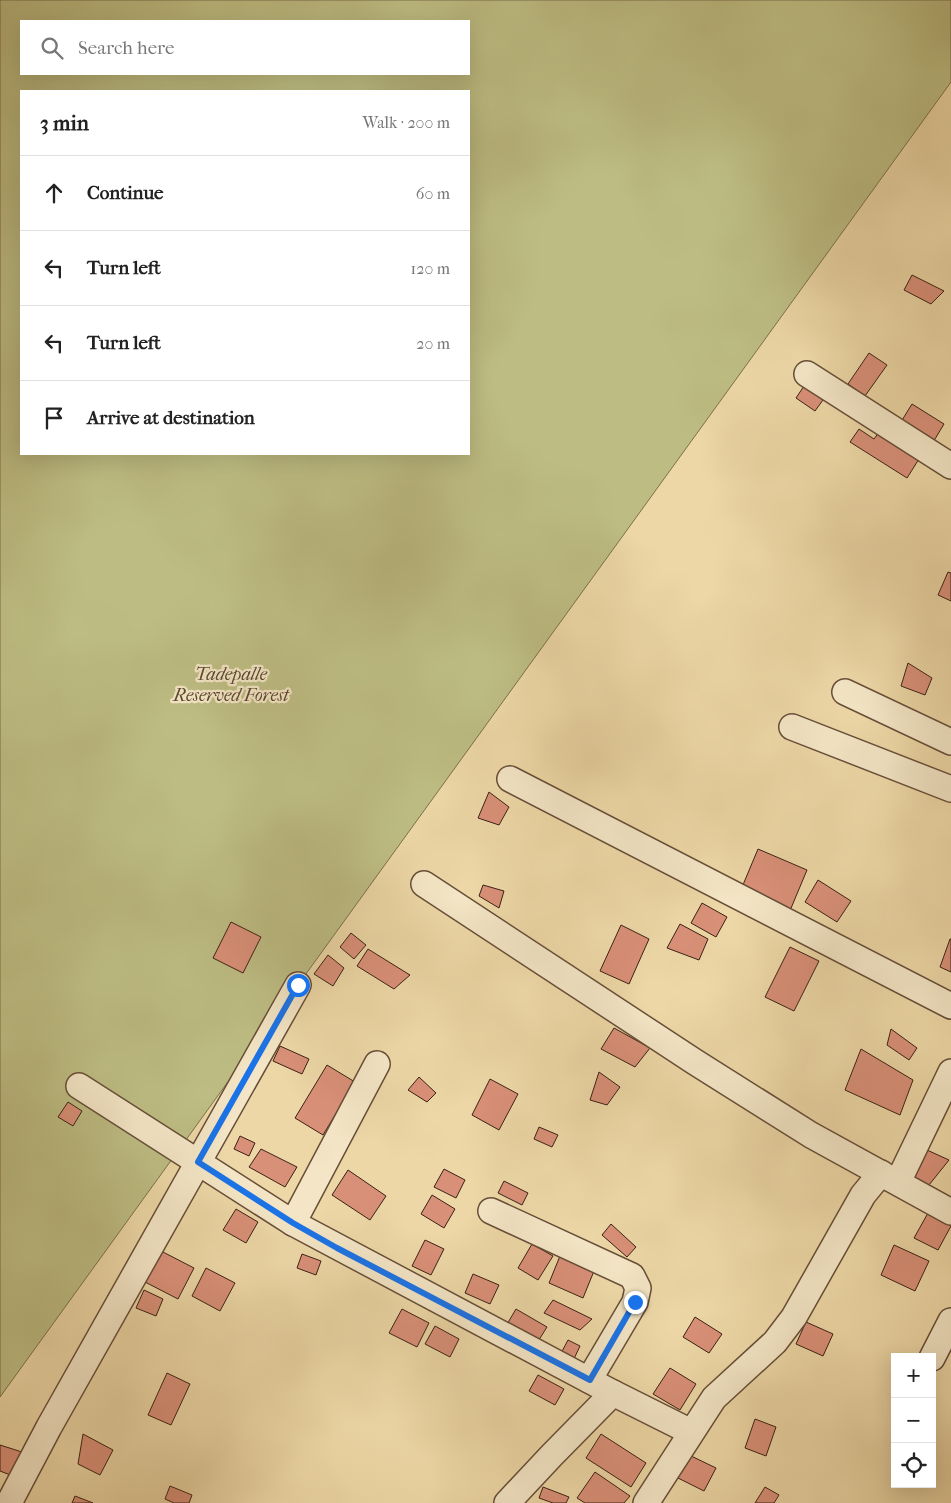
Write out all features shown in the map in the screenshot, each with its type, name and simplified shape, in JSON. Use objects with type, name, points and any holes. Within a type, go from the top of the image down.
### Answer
[{"type":"street","points":[[807,374],[949,461]]},
{"type":"street","points":[[845,692],[951,742]]},
{"type":"street","points":[[792,727],[951,789]]},
{"type":"street","points":[[510,779],[951,1006]]},
{"type":"street","points":[[424,884],[811,1135],[951,1212]]},
{"type":"street","points":[[8,1503],[298,985]]},
{"type":"street","points":[[293,1223],[377,1064]]},
{"type":"street","points":[[646,1503],[714,1398],[783,1333],[863,1195],[890,1177],[951,1072]]},
{"type":"street","points":[[79,1086],[293,1223],[691,1432]]},
{"type":"street","points":[[491,1211],[632,1276],[638,1288],[635,1302],[590,1380]]},
{"type":"street","points":[[935,1353],[951,1321]]},
{"type":"street","points":[[507,1503],[564,1442],[614,1393]]},
{"type":"green space","name":"Tadepalle Reserved Forest","points":[[0,0],[951,0],[951,82],[0,1397]]},
{"type":"building","points":[[912,275],[944,291],[931,304],[904,290]]},
{"type":"building","points":[[869,353],[887,365],[865,396],[848,384]]},
{"type":"building","points":[[804,386],[823,400],[815,411],[796,398]]},
{"type":"building","points":[[912,404],[944,424],[932,444],[899,425]]},
{"type":"building","points":[[859,429],[874,439],[879,432],[919,459],[907,478],[850,442]]},
{"type":"building","points":[[948,572],[951,573],[951,601],[938,595]]},
{"type":"building","points":[[908,663],[932,678],[925,695],[901,686]]},
{"type":"building","points":[[489,792],[509,807],[499,825],[478,818]]},
{"type":"building","points":[[758,849],[807,870],[789,913],[740,892]]},
{"type":"building","points":[[818,880],[851,901],[837,922],[805,902]]},
{"type":"building","points":[[483,885],[504,891],[499,908],[479,896]]},
{"type":"building","points":[[702,903],[727,917],[716,937],[691,923]]},
{"type":"building","points":[[231,922],[261,937],[243,973],[213,958]]},
{"type":"building","points":[[680,924],[708,939],[699,960],[667,948]]},
{"type":"building","points":[[621,925],[649,939],[629,984],[600,971]]},
{"type":"building","points":[[351,933],[366,945],[354,959],[340,947]]},
{"type":"building","points":[[951,939],[951,972],[940,967]]},
{"type":"building","points":[[790,947],[819,961],[794,1011],[765,997]]},
{"type":"building","points":[[368,949],[410,975],[394,989],[357,966]]},
{"type":"building","points":[[328,955],[344,968],[333,986],[314,974]]},
{"type":"building","points":[[614,1028],[650,1048],[635,1067],[601,1049]]},
{"type":"building","points":[[891,1029],[917,1048],[909,1060],[887,1045]]},
{"type":"building","points":[[280,1046],[309,1059],[302,1074],[273,1061]]},
{"type":"building","points":[[861,1049],[913,1080],[900,1115],[845,1090]]},
{"type":"building","points":[[327,1065],[355,1082],[323,1135],[295,1118]]},
{"type":"building","points":[[599,1072],[620,1087],[607,1105],[590,1100]]},
{"type":"building","points":[[419,1077],[436,1093],[427,1102],[408,1090]]},
{"type":"building","points":[[490,1079],[518,1094],[499,1130],[472,1115]]},
{"type":"building","points":[[68,1102],[82,1111],[73,1126],[58,1117]]},
{"type":"building","points":[[539,1127],[558,1135],[552,1147],[534,1139]]},
{"type":"building","points":[[240,1136],[255,1143],[249,1156],[234,1149]]},
{"type":"building","points":[[261,1149],[297,1167],[285,1187],[249,1167]]},
{"type":"building","points":[[927,1150],[949,1160],[929,1185],[910,1189],[911,1178]]},
{"type":"building","points":[[444,1169],[465,1180],[456,1198],[434,1187]]},
{"type":"building","points":[[348,1170],[386,1196],[370,1220],[332,1195]]},
{"type":"building","points":[[504,1181],[528,1193],[522,1205],[498,1193]]},
{"type":"building","points":[[432,1195],[455,1209],[444,1228],[421,1214]]},
{"type":"building","points":[[236,1209],[258,1222],[246,1243],[223,1230]]},
{"type":"building","points":[[928,1213],[951,1226],[938,1250],[914,1238]]},
{"type":"building","points":[[611,1224],[636,1247],[627,1257],[602,1235]]},
{"type":"building","points":[[425,1240],[444,1249],[431,1275],[412,1266]]},
{"type":"building","points":[[532,1244],[553,1256],[538,1280],[518,1268]]},
{"type":"building","points":[[894,1245],[929,1261],[915,1291],[881,1275]]},
{"type":"building","points":[[161,1251],[194,1268],[178,1299],[145,1282]]},
{"type":"building","points":[[302,1254],[321,1261],[316,1275],[297,1268]]},
{"type":"building","points":[[560,1256],[594,1271],[583,1298],[549,1283]]},
{"type":"building","points":[[206,1268],[235,1283],[220,1311],[192,1296]]},
{"type":"building","points":[[473,1274],[499,1285],[490,1304],[465,1293]]},
{"type":"building","points":[[144,1290],[163,1299],[156,1316],[136,1308]]},
{"type":"building","points":[[553,1300],[592,1319],[580,1330],[544,1313]]},
{"type":"building","points":[[402,1309],[429,1323],[417,1347],[389,1333]]},
{"type":"building","points":[[516,1309],[547,1327],[537,1343],[506,1326]]},
{"type":"building","points":[[695,1317],[722,1334],[709,1353],[683,1337]]},
{"type":"building","points":[[806,1322],[833,1334],[823,1356],[796,1344]]},
{"type":"building","points":[[435,1326],[459,1339],[450,1357],[425,1344]]},
{"type":"building","points":[[568,1340],[580,1346],[573,1361],[560,1355]]},
{"type":"building","points":[[670,1368],[696,1384],[680,1410],[653,1394]]},
{"type":"building","points":[[167,1373],[190,1384],[171,1425],[148,1415]]},
{"type":"building","points":[[538,1375],[564,1389],[555,1405],[529,1391]]},
{"type":"building","points":[[755,1419],[776,1427],[766,1456],[745,1448]]},
{"type":"building","points":[[83,1434],[113,1450],[100,1475],[78,1464]]},
{"type":"building","points":[[601,1434],[646,1463],[631,1487],[586,1458]]},
{"type":"building","points":[[0,1445],[22,1452],[13,1476],[0,1471]]},
{"type":"building","points":[[687,1454],[716,1468],[704,1491],[676,1477]]},
{"type":"building","points":[[595,1472],[630,1496],[624,1503],[585,1503],[577,1498]]},
{"type":"building","points":[[170,1486],[192,1495],[189,1503],[174,1503],[165,1499]]},
{"type":"building","points":[[543,1487],[569,1497],[566,1503],[553,1503],[539,1498]]},
{"type":"building","points":[[765,1487],[779,1495],[774,1503],[755,1503]]},
{"type":"building","points":[[75,1496],[93,1503],[72,1503]]},
{"type":"route","points":[[298,985],[198,1162],[293,1223],[337,1248],[590,1380],[635,1302]]}]
